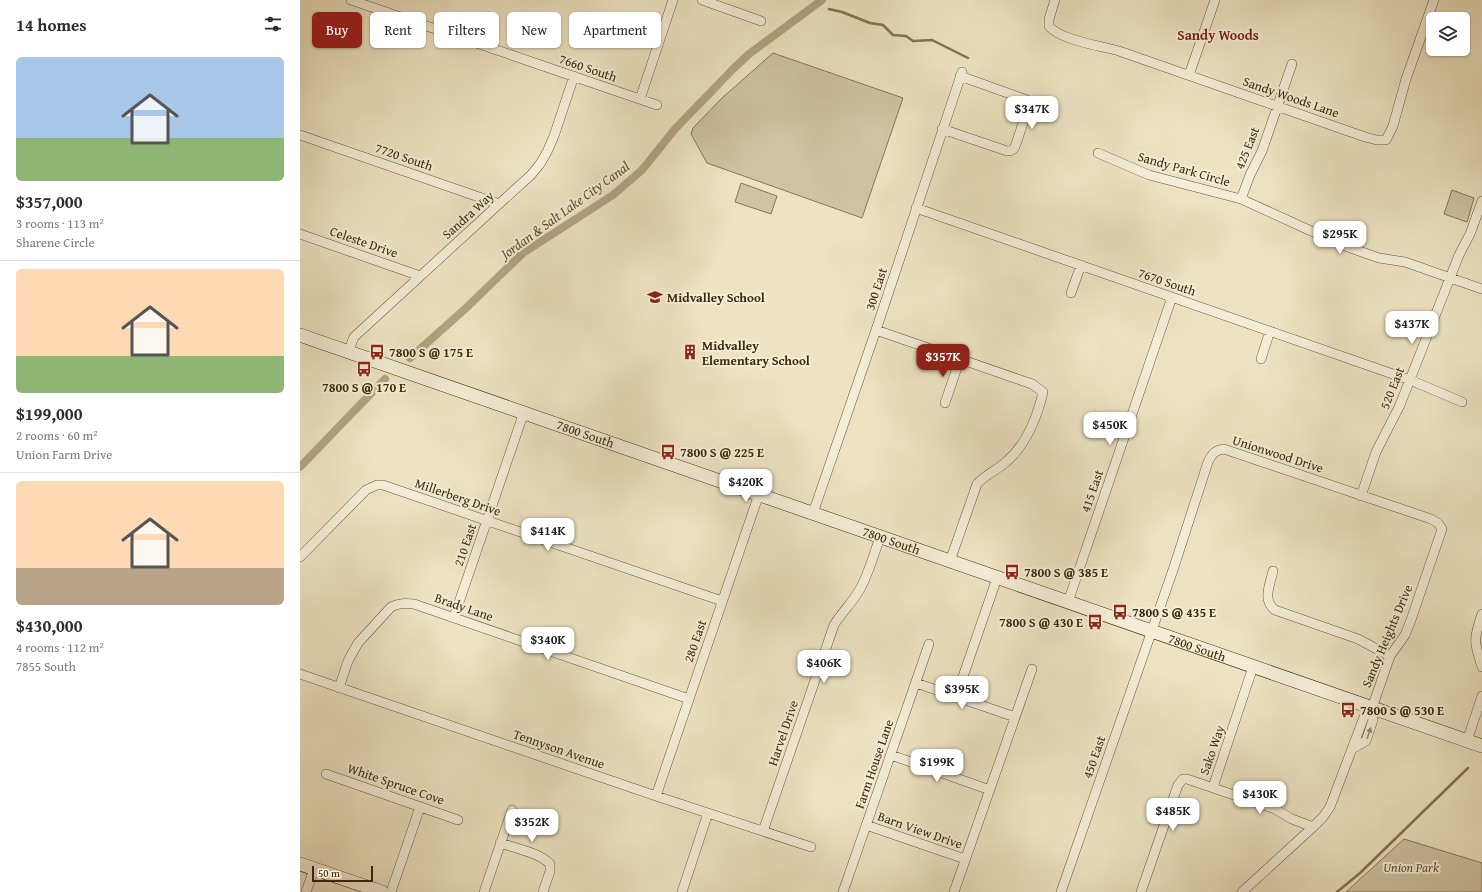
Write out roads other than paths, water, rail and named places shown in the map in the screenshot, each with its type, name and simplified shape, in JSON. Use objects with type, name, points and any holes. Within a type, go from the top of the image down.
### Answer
[{"type":"main road","name":"7800 South","points":[[300,336],[524,412],[1482,746]]},
{"type":"main road","points":[[300,864],[382,892]]},
{"type":"street","name":"7660 South","points":[[351,0],[657,105]]},
{"type":"street","points":[[640,99],[673,0]]},
{"type":"street","points":[[702,0],[760,20]]},
{"type":"street","name":"Sandy Woods Lane","points":[[1055,0],[1049,19],[1049,26],[1057,33],[1119,51],[1277,107],[1377,140],[1386,140],[1393,126],[1404,84],[1434,0]]},
{"type":"street","points":[[1189,75],[1215,0]]},
{"type":"street","name":"425 East","points":[[1241,199],[1250,175],[1262,151],[1292,64]]},
{"type":"street","name":"300 East","points":[[813,513],[876,330],[942,129],[961,74],[1027,100],[1029,104],[1015,148],[1011,151],[1007,151],[942,129]]},
{"type":"street","name":"Sandra Way","points":[[348,352],[354,337],[531,175],[547,152],[574,76]]},
{"type":"street","name":"7720 South","points":[[300,135],[499,204]]},
{"type":"street","name":"Sandy Park Circle","points":[[1098,153],[1149,175],[1241,199],[1342,245],[1380,258],[1405,262],[1482,289]]},
{"type":"street","name":"520 East","points":[[1361,496],[1376,452],[1394,418],[1461,251],[1470,234],[1482,201]]},
{"type":"street","name":"7670 South","points":[[916,208],[1410,380],[1462,402]]},
{"type":"street","name":"Celeste Drive","points":[[300,234],[420,276]]},
{"type":"street","points":[[1071,293],[1080,265]]},
{"type":"street","name":"415 East","points":[[1068,602],[1172,297]]},
{"type":"street","points":[[876,330],[1032,384],[1043,392],[1039,410],[1020,448],[1005,463],[981,479],[977,484],[950,561]]},
{"type":"street","points":[[1261,359],[1270,331]]},
{"type":"street","points":[[945,404],[960,359]]},
{"type":"street","name":"210 East","points":[[454,617],[524,412]]},
{"type":"street","name":"Unionwood Drive","points":[[1152,631],[1208,462],[1211,454],[1217,450],[1224,449],[1231,451],[1431,519],[1438,523],[1442,528]]},
{"type":"street","name":"Millerberg Drive","points":[[300,557],[366,490],[377,485],[390,487],[722,602]]},
{"type":"street","name":"280 East","points":[[656,796],[759,494]]},
{"type":"street","name":"Sandy Heights Drive","points":[[1242,892],[1313,827],[1323,817],[1330,806],[1364,717],[1372,708],[1390,656],[1405,634],[1411,620],[1442,528]]},
{"type":"street","name":"Harvel Drive","points":[[762,831],[834,625],[865,579],[880,537]]},
{"type":"street","points":[[1273,571],[1267,599],[1269,605],[1275,610],[1358,639],[1390,656]]},
{"type":"street","points":[[956,697],[997,578]]},
{"type":"street","name":"Brady Lane","points":[[339,688],[348,661],[358,643],[391,607],[398,603],[406,603],[414,604],[454,617],[689,698]]},
{"type":"street","points":[[1482,614],[1475,636],[1475,644],[1482,668]]},
{"type":"street","name":"450 East","points":[[1061,892],[1152,631]]},
{"type":"street","name":"Farm House Lane","points":[[843,892],[929,644]]},
{"type":"street","name":"Sako Way","points":[[1140,892],[1180,782],[1183,779],[1187,779],[1213,787],[1254,667]]},
{"type":"street","points":[[954,892],[1032,669]]},
{"type":"street","name":"Tennyson Avenue","points":[[300,674],[656,796],[811,847]]},
{"type":"street","points":[[916,683],[1015,717]]},
{"type":"street","points":[[1467,741],[1482,696]]},
{"type":"street","points":[[891,755],[990,790]]},
{"type":"street","name":"White Spruce Cove","points":[[326,774],[458,820]]},
{"type":"street","points":[[1213,787],[1275,809],[1292,819],[1313,827]]},
{"type":"street","points":[[391,892],[420,807]]},
{"type":"street","points":[[484,892],[512,810]]},
{"type":"street","points":[[682,892],[708,813]]},
{"type":"street","name":"Barn View Drive","points":[[866,825],[965,859]]},
{"type":"street","points":[[500,843],[546,859],[550,864],[550,871],[543,892]]},
{"type":"street","points":[[306,892],[314,869]]},
{"type":"waterway","name":"Jordan & Salt Lake City Canal","points":[[410,358],[465,309],[523,253],[613,195],[642,170],[675,129],[734,68],[749,54],[822,0]]},
{"type":"waterway","points":[[829,9],[842,12],[870,23],[883,25],[893,35],[906,36],[913,41],[932,40],[968,58]]},
{"type":"waterway","name":"Jordan & Salt Lake City Canal","points":[[300,467],[385,379]]},
{"type":"waterway","points":[[1337,892],[1360,873],[1468,768]]},
{"type":"place","name":"Midvalley School","points":[[655,297]]},
{"type":"place","name":"7800 S @ 175 E","points":[[377,352]]},
{"type":"place","name":"Midvalley Elementary School","points":[[690,352]]},
{"type":"place","name":"7800 S @ 170 E","points":[[364,369]]},
{"type":"place","name":"7800 S @ 225 E","points":[[668,452]]},
{"type":"place","name":"7800 S @ 385 E","points":[[1012,572]]},
{"type":"place","name":"7800 S @ 435 E","points":[[1120,612]]},
{"type":"place","name":"7800 S @ 430 E","points":[[1095,622]]},
{"type":"place","name":"7800 S @ 530 E","points":[[1348,710]]},
{"type":"district","name":"Sandy Woods","points":[[1218,35]]},
{"type":"park label","name":"Union Park","points":[[1411,867]]}]
